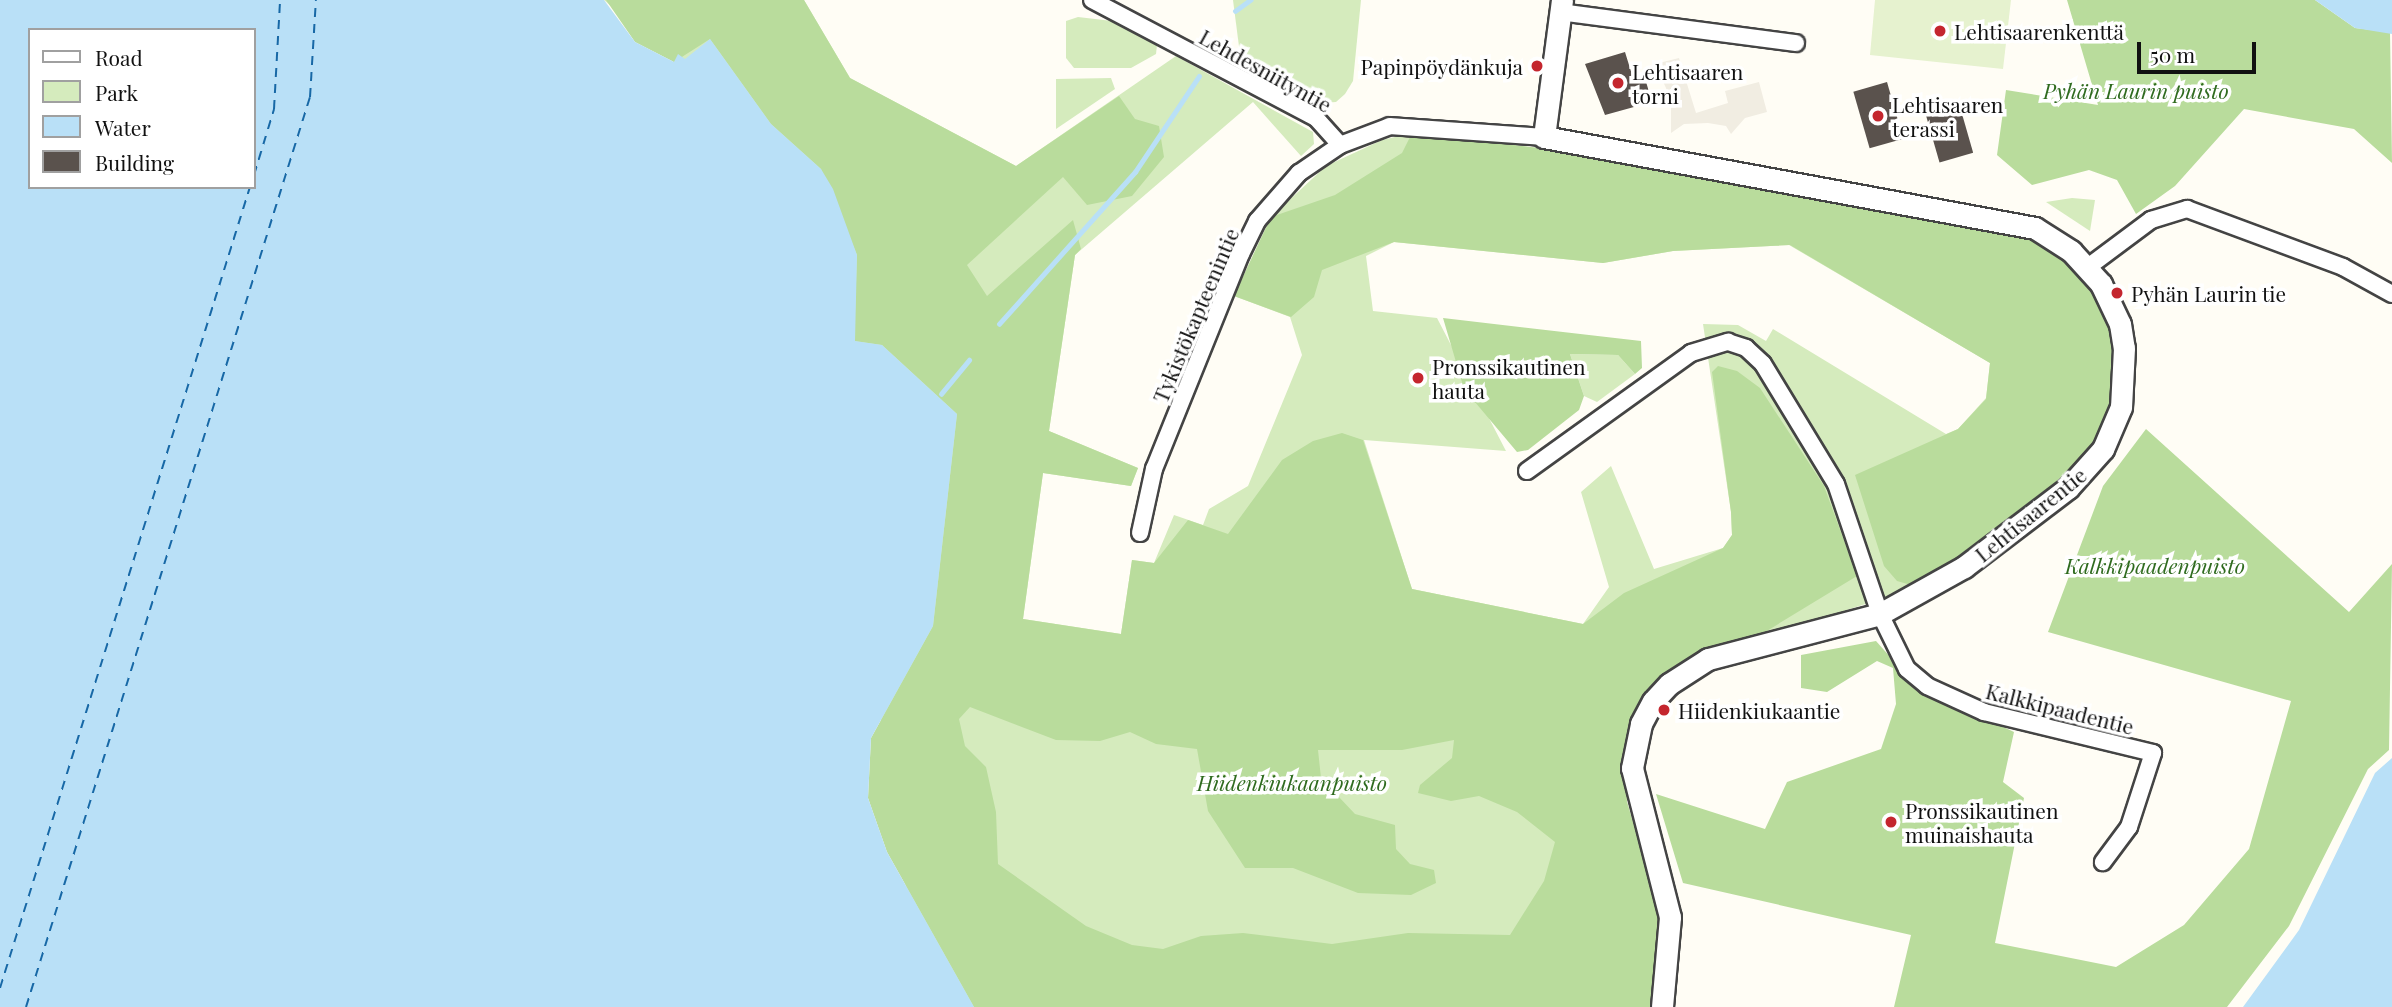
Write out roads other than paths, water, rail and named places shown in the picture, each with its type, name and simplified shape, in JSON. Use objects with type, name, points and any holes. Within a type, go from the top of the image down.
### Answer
[{"type":"street","name":"Lehdesniityntie","points":[[1092,0],[1316,118],[1340,145]]},
{"type":"street","points":[[1340,145],[1371,130],[1420,124],[1544,137],[1561,6],[1796,43]]},
{"type":"street","name":"Lehtisaarentie","points":[[1544,137],[1997,216],[2052,237],[2088,267],[2111,302],[2124,348],[2121,407],[2103,449],[2068,488],[1964,567],[1880,614],[1708,659],[1669,684],[1641,724],[1632,768],[1670,917],[1662,1007]]},
{"type":"street","name":"Tykistökapteenintie","points":[[1140,533],[1154,469],[1257,221],[1299,173],[1340,145]]},
{"type":"street","points":[[2088,267],[2151,220],[2187,209],[2343,267],[2392,294]]},
{"type":"street","points":[[1527,471],[1691,353],[1728,342],[1746,348],[1763,364],[1836,484],[1880,614]]},
{"type":"street","name":"Kalkkipaadentie","points":[[1880,614],[1907,669],[1952,699],[2153,754],[2130,827],[2103,863]]},
{"type":"water","points":[[0,0],[604,0],[635,42],[674,62],[678,54],[685,59],[710,39],[771,124],[821,169],[833,189],[857,255],[855,341],[882,345],[957,414],[933,626],[871,738],[868,798],[887,852],[974,1007],[0,1007]]},
{"type":"water","points":[[2315,0],[2392,0],[2392,34],[2355,28]]},
{"type":"water","points":[[2392,758],[2392,1007],[2243,1007],[2299,930],[2375,773]]},
{"type":"waterway","points":[[1235,11],[1250,0]]},
{"type":"waterway","points":[[999,324],[1135,172],[1199,76]]},
{"type":"waterway","points":[[941,394],[969,360]]},
{"type":"place","name":"Lehtisaarenkenttä","points":[[1940,31]]},
{"type":"place","name":"Papinpöydänkuja","points":[[1537,66]]},
{"type":"place","name":"Lehtisaaren torni","points":[[1618,83]]},
{"type":"place","name":"Lehtisaaren terassi","points":[[1878,116]]},
{"type":"place","name":"Pyhän Laurin tie","points":[[2117,293]]},
{"type":"place","name":"Pronssikautinen hauta","points":[[1418,378]]},
{"type":"place","name":"Hiidenkiukaantie","points":[[1664,710]]},
{"type":"place","name":"Pronssikautinen muinaishauta","points":[[1891,822]]},
{"type":"park label","name":"Pyhän Laurin puisto","points":[[2136,90]]},
{"type":"park label","name":"Kalkkipaadenpuisto","points":[[2155,565]]},
{"type":"park label","name":"Hiidenkiukaanpuisto","points":[[1292,782]]}]
